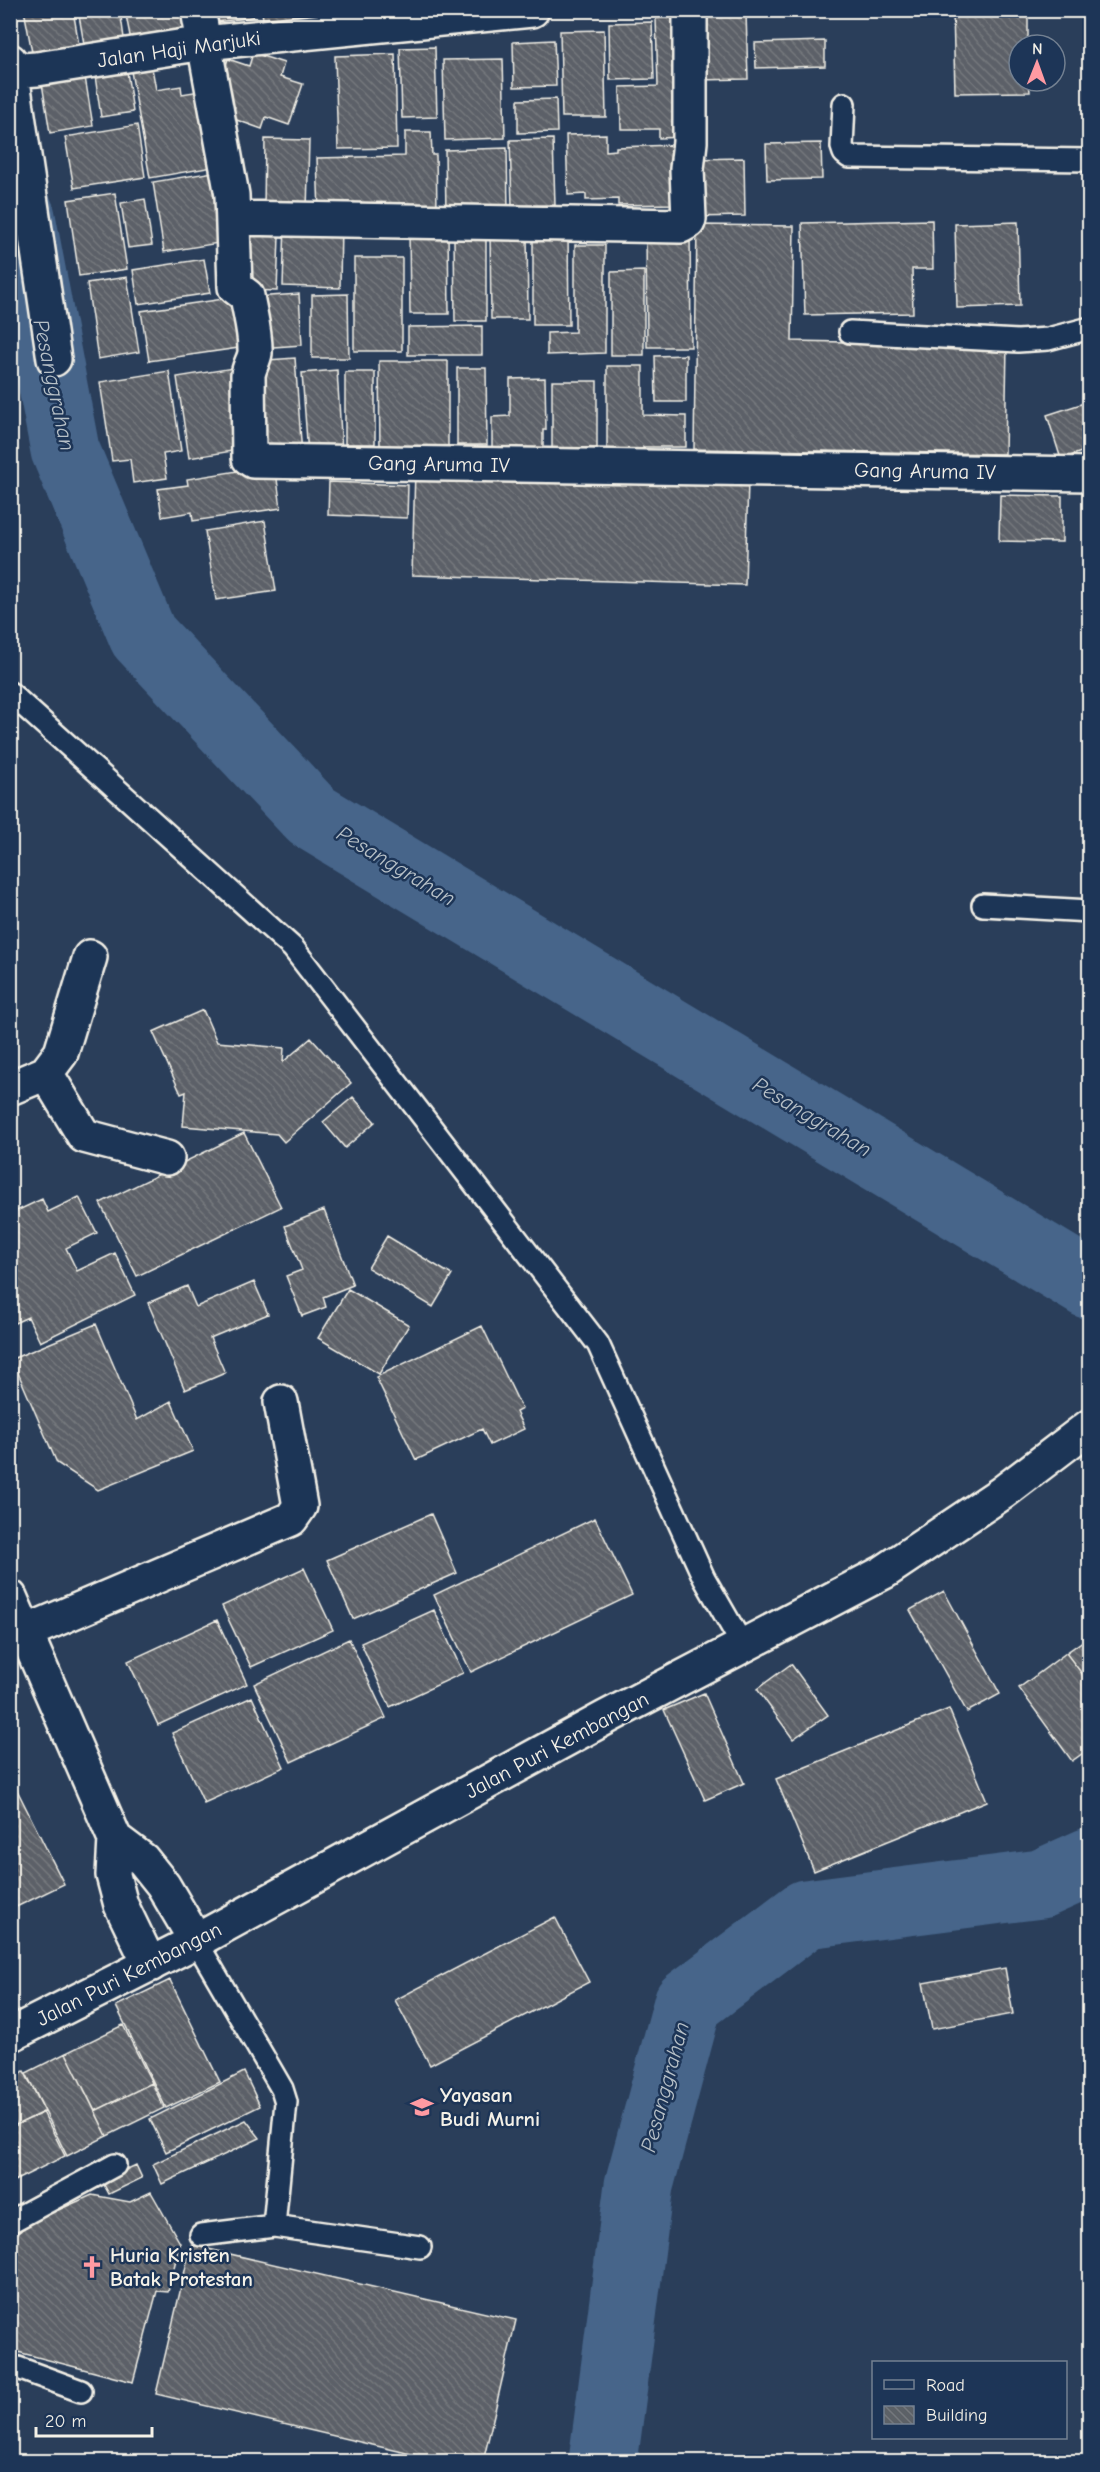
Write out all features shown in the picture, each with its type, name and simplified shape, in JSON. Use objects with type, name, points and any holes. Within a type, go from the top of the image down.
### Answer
[{"type":"street","name":"Gang Aruma IV","points":[[198,10],[234,218],[235,287],[247,296],[255,355],[249,365],[248,375],[249,458],[253,461],[1089,474]]},
{"type":"street","name":"Jalan Haji Marjuki","points":[[12,63],[22,70],[38,69],[204,43],[531,10]]},
{"type":"street","points":[[234,218],[686,224],[689,219],[687,169],[690,142],[690,10]]},
{"type":"street","points":[[12,63],[54,359]]},
{"type":"street","points":[[10,1088],[46,1073],[61,1053],[90,957]]},
{"type":"street","points":[[46,1073],[84,1136],[167,1158]]},
{"type":"street","points":[[26,1632],[291,1519],[300,1506],[281,1402]]},
{"type":"street","name":"Jalan Puri Kembangan","points":[[10,2035],[196,1941],[605,1718],[893,1566],[1002,1493],[1089,1425]]},
{"type":"street","points":[[10,1597],[115,1839],[113,1875],[121,1905],[150,1965]]},
{"type":"street","points":[[115,1839],[143,1860],[163,1885],[196,1941]]},
{"type":"lane","points":[[844,104],[842,147],[844,153],[849,157],[1089,160]]},
{"type":"lane","points":[[850,332],[1018,341],[1048,339],[1089,328]]},
{"type":"lane","points":[[10,693],[293,948],[598,1344],[704,1578],[743,1646]]},
{"type":"lane","points":[[983,905],[1089,912]]},
{"type":"lane","points":[[196,1941],[282,2089],[286,2102],[274,2226]]},
{"type":"lane","points":[[10,2222],[116,2165]]},
{"type":"lane","points":[[201,2235],[274,2226],[420,2247]]},
{"type":"lane","points":[[10,2365],[81,2391]]},
{"type":"building","points":[[24,10],[73,10],[80,51],[33,58]]},
{"type":"building","points":[[78,10],[120,10],[124,38],[84,44]]},
{"type":"building","points":[[125,10],[188,10],[191,32],[131,41]]},
{"type":"building","points":[[207,10],[253,10],[253,17],[209,23]]},
{"type":"building","points":[[262,10],[303,10],[305,25],[264,30]]},
{"type":"building","points":[[309,10],[389,10],[310,23]]},
{"type":"building","points":[[953,10],[1028,10],[1028,33],[1007,33],[1007,92],[955,93]]},
{"type":"building","points":[[746,13],[748,79],[697,80],[696,15]]},
{"type":"building","points":[[685,17],[688,137],[659,138],[659,129],[621,129],[620,87],[658,86],[656,18]]},
{"type":"building","points":[[652,22],[654,79],[610,80],[609,23]]},
{"type":"building","points":[[604,30],[606,117],[562,117],[560,31]]},
{"type":"building","points":[[554,40],[556,86],[514,87],[513,42]]},
{"type":"building","points":[[825,41],[825,66],[756,68],[755,43]]},
{"type":"building","points":[[435,47],[437,117],[402,118],[400,48]]},
{"type":"building","points":[[253,53],[284,63],[280,77],[303,84],[289,125],[266,117],[262,129],[231,118],[235,107],[215,100],[228,59],[249,66]]},
{"type":"building","points":[[395,54],[397,148],[338,149],[335,56]]},
{"type":"building","points":[[150,57],[156,90],[181,86],[182,94],[206,90],[219,166],[150,178],[129,60]]},
{"type":"building","points":[[503,59],[505,138],[445,140],[443,60]]},
{"type":"building","points":[[126,65],[133,112],[101,117],[94,69]]},
{"type":"building","points":[[84,71],[93,126],[50,133],[41,77]]},
{"type":"building","points":[[556,99],[557,132],[518,133],[518,100]]},
{"type":"building","points":[[137,125],[145,177],[74,188],[65,137]]},
{"type":"building","points":[[405,132],[431,132],[432,155],[436,155],[437,209],[319,212],[317,158],[405,156]]},
{"type":"building","points":[[606,134],[606,151],[616,150],[616,147],[673,145],[674,204],[618,205],[618,199],[586,200],[586,194],[568,195],[566,135]]},
{"type":"building","points":[[265,139],[309,140],[307,210],[264,209]]},
{"type":"building","points":[[553,139],[555,205],[512,206],[510,140]]},
{"type":"building","points":[[821,143],[822,179],[767,180],[766,144]]},
{"type":"building","points":[[507,148],[508,212],[446,214],[445,150]]},
{"type":"building","points":[[744,158],[745,216],[692,217],[690,159]]},
{"type":"building","points":[[219,171],[231,241],[164,252],[153,182]]},
{"type":"building","points":[[115,193],[127,269],[79,276],[68,200]]},
{"type":"building","points":[[145,199],[152,245],[128,248],[121,203]]},
{"type":"building","points":[[932,220],[933,269],[912,269],[913,313],[805,315],[802,223]]},
{"type":"building","points":[[285,222],[341,223],[340,288],[283,286]]},
{"type":"building","points":[[1018,222],[1020,306],[957,308],[955,224]]},
{"type":"building","points":[[697,225],[794,226],[792,341],[1007,345],[1005,454],[694,449]]},
{"type":"building","points":[[409,229],[448,229],[449,314],[410,314]]},
{"type":"building","points":[[490,231],[527,231],[528,319],[491,319]]},
{"type":"building","points":[[646,231],[690,231],[691,347],[647,347]]},
{"type":"building","points":[[533,234],[568,234],[569,325],[533,325]]},
{"type":"building","points":[[246,236],[279,236],[277,291],[244,290]]},
{"type":"building","points":[[486,236],[486,321],[455,321],[454,237]]},
{"type":"building","points":[[575,245],[605,245],[605,353],[547,355],[547,333],[575,332]]},
{"type":"building","points":[[354,258],[402,258],[402,351],[354,351]]},
{"type":"building","points":[[204,259],[210,293],[138,304],[133,270]]},
{"type":"building","points":[[644,271],[644,355],[611,355],[611,272]]},
{"type":"building","points":[[127,277],[139,352],[98,359],[87,283]]},
{"type":"building","points":[[299,294],[302,345],[259,348],[255,297]]},
{"type":"building","points":[[348,294],[349,358],[312,358],[312,295]]},
{"type":"building","points":[[244,296],[252,346],[149,361],[141,311]]},
{"type":"building","points":[[482,326],[482,355],[408,355],[408,327]]},
{"type":"building","points":[[686,355],[686,402],[656,402],[655,356]]},
{"type":"building","points":[[295,358],[302,455],[260,457],[254,361]]},
{"type":"building","points":[[379,361],[448,361],[448,452],[380,452]]},
{"type":"building","points":[[607,366],[643,366],[643,415],[686,416],[686,447],[643,447],[643,454],[607,454]]},
{"type":"building","points":[[233,368],[245,449],[189,458],[177,377]]},
{"type":"building","points":[[457,368],[486,368],[487,445],[457,445]]},
{"type":"building","points":[[337,370],[342,451],[308,454],[302,373]]},
{"type":"building","points":[[169,371],[181,451],[163,454],[167,478],[133,483],[130,459],[112,461],[100,382]]},
{"type":"building","points":[[345,372],[375,372],[375,444],[345,444]]},
{"type":"building","points":[[545,378],[546,430],[543,430],[543,451],[492,452],[492,417],[510,416],[510,379]]},
{"type":"building","points":[[552,381],[597,381],[597,448],[552,448]]},
{"type":"building","points":[[1090,401],[1090,449],[1061,459],[1047,415]]},
{"type":"building","points":[[275,465],[281,508],[193,521],[192,512],[162,517],[158,489],[188,485],[187,479]]},
{"type":"building","points":[[415,471],[748,481],[745,585],[412,575]]},
{"type":"building","points":[[329,482],[408,485],[407,518],[328,515]]},
{"type":"building","points":[[1000,495],[1062,496],[1062,542],[999,541]]},
{"type":"building","points":[[265,521],[276,591],[216,600],[205,531]]},
{"type":"building","points":[[203,1010],[217,1042],[284,1048],[283,1062],[311,1038],[351,1083],[284,1142],[277,1134],[183,1126],[186,1092],[181,1094],[153,1032]]},
{"type":"building","points":[[353,1097],[375,1122],[345,1148],[323,1122]]},
{"type":"building","points":[[244,1133],[281,1207],[137,1276],[100,1203]]},
{"type":"building","points":[[79,1197],[97,1233],[66,1248],[77,1271],[115,1253],[135,1295],[40,1342],[28,1317],[10,1325],[10,1214],[42,1199],[48,1212]]},
{"type":"building","points":[[324,1210],[353,1285],[323,1297],[326,1307],[302,1316],[286,1276],[302,1270],[285,1226]]},
{"type":"building","points":[[387,1236],[452,1275],[433,1307],[368,1268]]},
{"type":"building","points":[[254,1282],[268,1314],[210,1338],[225,1373],[185,1390],[148,1303],[187,1286],[196,1307]]},
{"type":"building","points":[[348,1289],[409,1325],[379,1374],[318,1338]]},
{"type":"building","points":[[96,1324],[137,1420],[171,1401],[193,1451],[98,1490],[57,1463],[12,1359]]},
{"type":"building","points":[[482,1326],[522,1409],[516,1412],[524,1429],[490,1445],[482,1429],[416,1460],[376,1377]]},
{"type":"building","points":[[431,1514],[457,1573],[353,1619],[327,1560]]},
{"type":"building","points":[[595,1518],[632,1595],[471,1672],[434,1595]]},
{"type":"building","points":[[304,1568],[333,1630],[251,1667],[222,1606]]},
{"type":"building","points":[[944,1591],[1000,1694],[967,1712],[910,1610]]},
{"type":"building","points":[[434,1610],[463,1673],[390,1707],[361,1643]]},
{"type":"building","points":[[217,1620],[247,1684],[158,1725],[128,1661]]},
{"type":"building","points":[[1090,1636],[1090,1684],[1066,1653]]},
{"type":"building","points":[[349,1639],[386,1718],[291,1762],[254,1684]]},
{"type":"building","points":[[1066,1653],[1090,1684],[1090,1748],[1072,1761],[1019,1688]]},
{"type":"building","points":[[791,1664],[828,1715],[793,1739],[757,1689]]},
{"type":"building","points":[[704,1693],[744,1783],[705,1800],[664,1710]]},
{"type":"building","points":[[252,1697],[284,1767],[204,1803],[172,1733]]},
{"type":"building","points":[[949,1709],[987,1801],[814,1871],[776,1779]]},
{"type":"building","points":[[10,1776],[64,1884],[10,1910]]},
{"type":"building","points":[[555,1917],[589,1982],[430,2065],[395,2000]]},
{"type":"building","points":[[1005,1968],[1013,2014],[932,2029],[923,1983]]},
{"type":"building","points":[[170,1980],[220,2082],[166,2108],[116,2006]]},
{"type":"building","points":[[123,2025],[152,2083],[95,2111],[66,2053]]},
{"type":"building","points":[[66,2053],[107,2136],[67,2156],[26,2073]]},
{"type":"building","points":[[24,2071],[45,2112],[16,2125],[10,2114],[10,2078]]},
{"type":"building","points":[[244,2072],[260,2106],[166,2152],[150,2119]]},
{"type":"building","points":[[152,2083],[164,2108],[107,2136],[95,2111]]},
{"type":"building","points":[[43,2112],[65,2156],[10,2183],[10,2128]]},
{"type":"building","points":[[10,2114],[16,2125],[10,2128]]},
{"type":"building","points":[[246,2120],[260,2138],[162,2184],[153,2164]]},
{"type":"building","points":[[136,2165],[142,2178],[109,2194],[102,2181]]},
{"type":"building","name":"Huria Kristen Batak Protestan","points":[[151,2192],[180,2243],[168,2292],[157,2291],[133,2382],[10,2350],[10,2240],[29,2223],[92,2195],[130,2202]]},
{"type":"building","points":[[191,2245],[516,2320],[483,2462],[445,2462],[156,2394]]},
{"type":"waterway","name":"Pesanggrahan","points":[[10,191],[21,217],[65,450],[143,636],[312,816],[1090,1285]]},
{"type":"waterway","name":"Pesanggrahan","points":[[603,2462],[639,2185],[688,2003],[806,1914],[1041,1884],[1090,1862]]},
{"type":"place","name":"Yayasan Budi Murni","points":[[422,2107]]},
{"type":"place","name":"Huria Kristen Batak Protestan","points":[[92,2267]]}]
